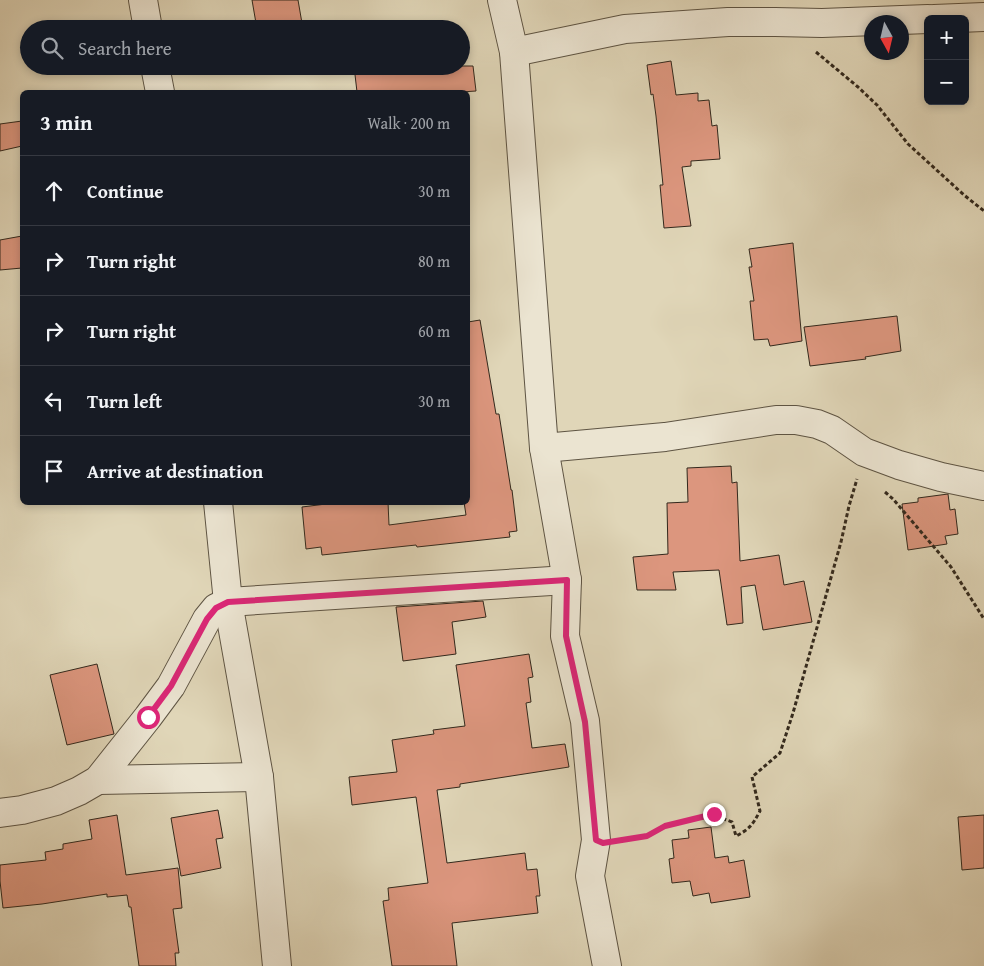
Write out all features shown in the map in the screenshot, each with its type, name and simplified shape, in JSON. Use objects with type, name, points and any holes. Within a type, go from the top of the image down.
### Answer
[{"type":"street","points":[[143,0],[146,20]]},
{"type":"street","points":[[502,0],[514,52],[544,448],[567,580],[566,636],[585,722],[596,840],[590,876],[608,966]]},
{"type":"street","points":[[969,18],[984,17]]},
{"type":"street","points":[[514,52],[624,29],[728,22],[822,23],[924,19]]},
{"type":"street","points":[[157,75],[160,90]]},
{"type":"street","points":[[544,448],[665,437],[776,420],[796,420],[817,424],[832,430],[864,452],[899,465],[941,477],[984,486]]},
{"type":"street","points":[[218,505],[228,602],[260,777],[277,966]]},
{"type":"street","points":[[0,813],[22,810],[56,801],[98,780],[171,686],[207,619],[216,608],[228,602],[567,580]]},
{"type":"street","points":[[98,780],[260,777]]},
{"type":"path","points":[[814,51],[858,87],[877,105],[908,144],[984,211]]},
{"type":"path","points":[[596,840],[603,843],[647,836],[665,826],[714,814],[719,818],[725,818],[732,822],[736,836],[752,825],[760,811],[752,777],[780,753],[834,567],[864,452]]},
{"type":"path","points":[[880,487],[894,499],[951,567],[984,619]]},
{"type":"building","points":[[252,0],[298,0],[301,20],[255,20]]},
{"type":"building","points":[[671,61],[676,95],[698,93],[698,101],[709,100],[712,126],[717,125],[720,159],[691,161],[691,166],[682,167],[691,226],[664,228],[660,185],[663,185],[656,116],[647,65]]},
{"type":"building","points":[[470,66],[473,66],[476,91],[470,90],[357,90],[355,75],[470,75]]},
{"type":"building","points":[[20,121],[20,146],[0,151],[0,124]]},
{"type":"building","points":[[20,236],[20,268],[0,270],[0,240]]},
{"type":"building","points":[[793,243],[802,341],[770,346],[768,339],[754,340],[750,301],[754,301],[749,267],[752,267],[749,249]]},
{"type":"building","points":[[897,316],[901,351],[865,357],[866,359],[810,366],[804,327]]},
{"type":"building","points":[[480,320],[496,414],[499,414],[517,531],[509,532],[510,537],[417,547],[416,545],[322,555],[321,547],[306,549],[302,507],[318,505],[388,505],[389,525],[466,515],[464,505],[470,505],[470,322]]},
{"type":"building","points":[[731,466],[732,483],[737,482],[740,561],[779,555],[784,585],[804,581],[812,622],[763,630],[755,585],[741,587],[743,623],[727,625],[719,570],[673,572],[676,590],[637,590],[633,557],[668,554],[667,503],[688,502],[687,468]]},
{"type":"building","points":[[948,494],[950,510],[955,509],[958,534],[945,536],[947,544],[908,550],[902,504],[918,502],[918,498]]},
{"type":"building","points":[[483,601],[486,617],[452,622],[456,654],[403,661],[396,607]]},
{"type":"building","points":[[529,654],[533,677],[528,678],[531,702],[526,703],[532,748],[565,744],[569,767],[460,784],[460,787],[437,790],[447,863],[525,853],[527,870],[537,869],[540,896],[536,896],[538,913],[452,923],[457,966],[392,966],[383,901],[389,900],[388,888],[428,883],[416,797],[352,805],[349,777],[397,772],[392,740],[434,734],[433,730],[465,726],[456,665]]},
{"type":"building","points":[[97,664],[114,734],[67,745],[50,675]]},
{"type":"building","points":[[218,810],[223,838],[216,839],[221,868],[181,876],[171,818]]},
{"type":"building","points":[[117,815],[126,875],[178,868],[182,908],[173,909],[179,953],[175,953],[176,966],[139,966],[131,907],[129,907],[127,895],[107,897],[107,894],[3,908],[0,865],[46,860],[45,852],[63,849],[63,844],[92,839],[89,820]]},
{"type":"building","points":[[984,815],[984,868],[962,870],[958,817]]},
{"type":"building","points":[[711,827],[715,858],[728,856],[729,863],[744,860],[750,897],[711,903],[709,893],[693,896],[690,881],[672,883],[669,859],[674,858],[672,840],[689,838],[688,830]]},
{"type":"route","points":[[148,717],[171,686],[207,619],[216,608],[228,602],[567,580],[566,636],[585,722],[596,840],[603,843],[647,836],[665,826],[714,814]]}]
